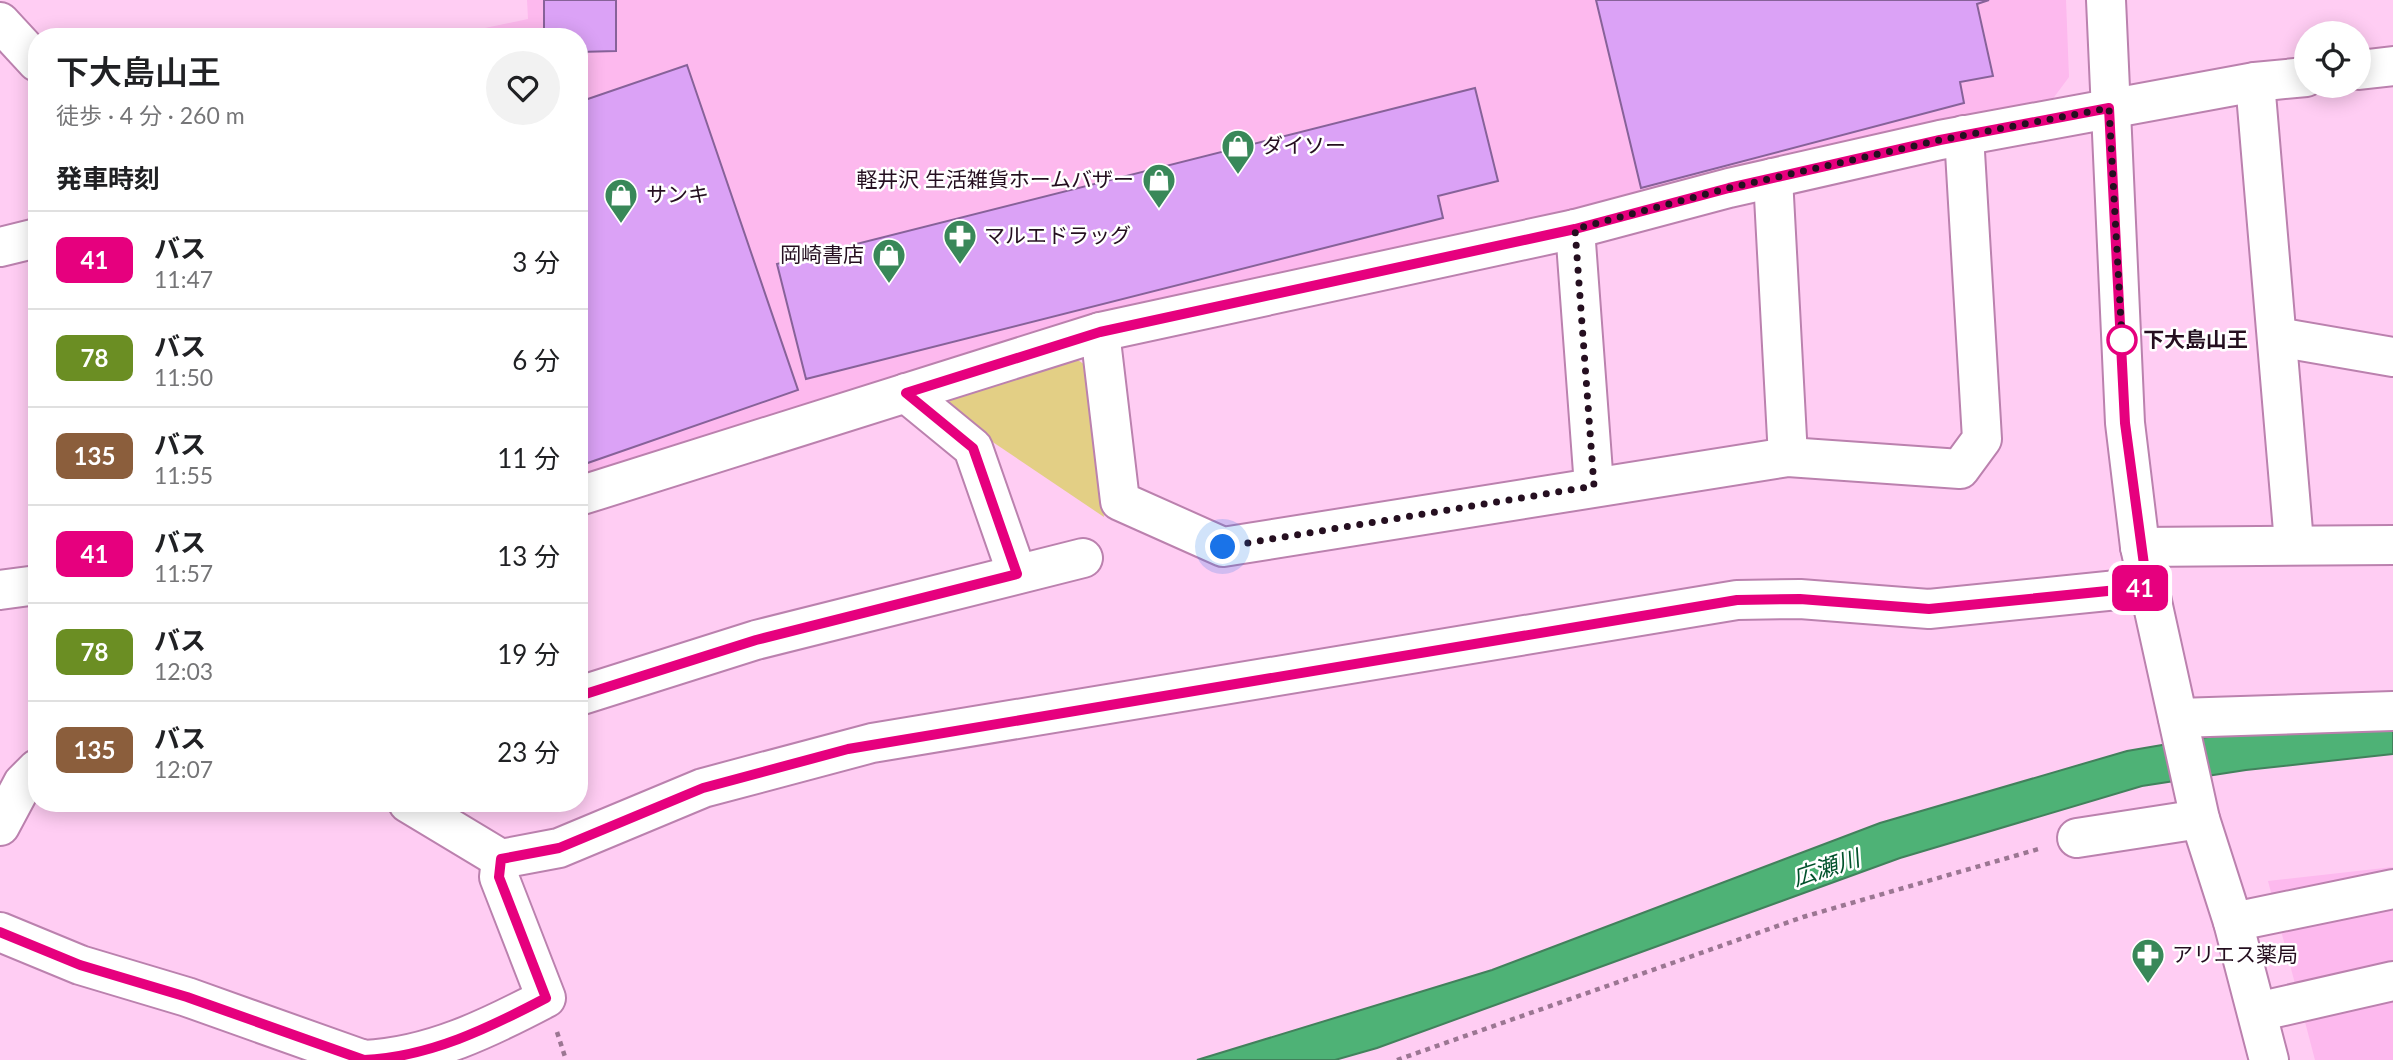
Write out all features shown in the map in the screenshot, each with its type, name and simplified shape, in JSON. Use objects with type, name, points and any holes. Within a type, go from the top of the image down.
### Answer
[{"type":"street","points":[[2106,0],[2125,423],[2140,547],[2198,811],[2233,922],[2269,1060]]},
{"type":"street","points":[[0,22],[28,52]]},
{"type":"street","points":[[2371,69],[2393,66]]},
{"type":"street","points":[[588,493],[1100,332],[1575,229],[1773,178],[1964,135],[2255,82],[2294,77]]},
{"type":"street","points":[[2255,82],[2294,543]]},
{"type":"street","points":[[1100,332],[1120,501],[1223,547],[1788,457],[1960,469],[1982,439],[1964,135]]},
{"type":"street","points":[[1773,178],[1788,457]]},
{"type":"street","points":[[1575,229],[1594,486]]},
{"type":"street","points":[[0,247],[28,240]]},
{"type":"street","points":[[2277,337],[2393,357]]},
{"type":"street","points":[[906,393],[973,448],[1017,574]]},
{"type":"street","points":[[2140,547],[2294,543],[2393,544]]},
{"type":"street","points":[[588,693],[756,640],[1083,558]]},
{"type":"street","points":[[0,590],[28,586]]},
{"type":"street","points":[[423,812],[501,859],[559,848],[703,788],[899,738],[1737,600],[1800,599],[1929,609],[2147,587]]},
{"type":"street","points":[[2180,726],[2393,711]]},
{"type":"street","points":[[0,826],[28,778]]},
{"type":"street","points":[[2077,838],[2198,811]]},
{"type":"street","points":[[0,932],[80,965],[187,997],[364,1060],[391,1059],[478,1033],[546,998],[499,877],[501,859]]},
{"type":"street","points":[[2233,922],[2393,889]]},
{"type":"street","points":[[2257,1012],[2393,982]]},
{"type":"path","points":[[1397,1060],[1803,917],[2077,838]]},
{"type":"shaded area","points":[[527,0],[2066,0],[2069,77],[2052,100],[588,476],[588,28],[485,28],[528,19]]},
{"type":"shaded area","points":[[1072,356],[1088,367],[1104,517],[948,412],[951,395]]},
{"type":"shaded area","points":[[2393,867],[2393,1060],[2315,1060],[2268,881]]},
{"type":"water","name":"広瀬川","points":[[2393,724],[2393,754],[2246,770],[2142,786],[1900,858],[1377,1048],[1335,1060],[1197,1060],[1492,970],[1880,823],[2127,751],[2238,732]]},
{"type":"building","points":[[544,0],[616,0],[616,51],[588,52],[588,28],[544,28]]},
{"type":"building","points":[[1596,0],[1989,0],[1977,4],[1993,76],[1960,82],[1964,103],[1641,188]]},
{"type":"building","points":[[687,65],[798,390],[588,463],[588,99]]},
{"type":"building","points":[[1475,88],[1498,181],[1438,196],[1443,218],[806,379],[777,264]]},
{"type":"bus line","name":"41","points":[[0,932],[80,965],[187,997],[364,1060],[391,1059],[478,1033],[546,998],[499,877],[501,859],[559,848],[703,788],[848,749],[1737,600],[1800,599],[1929,609],[2147,587],[2125,423],[2119,258],[2109,108],[1940,140],[1729,188],[1656,210],[1575,229],[1100,332],[906,393],[973,448],[1017,574],[756,640],[588,693]]},
{"type":"place","name":"ダイソー","points":[[1238,176]]},
{"type":"place","name":"軽井沢 生活雑貨ホームバザー","points":[[1159,210]]},
{"type":"place","name":"サンキ","points":[[621,225]]},
{"type":"place","name":"マルエドラッグ","points":[[960,266]]},
{"type":"place","name":"岡崎書店","points":[[889,285]]},
{"type":"place","name":"下大島山王","points":[[2122,340]]},
{"type":"place","name":"アリエス薬局","points":[[2148,985]]},
{"type":"route","points":[[1223,547],[1594,486],[1575,229],[1656,210],[1729,188],[1940,140],[2109,108],[2122,340]]}]
